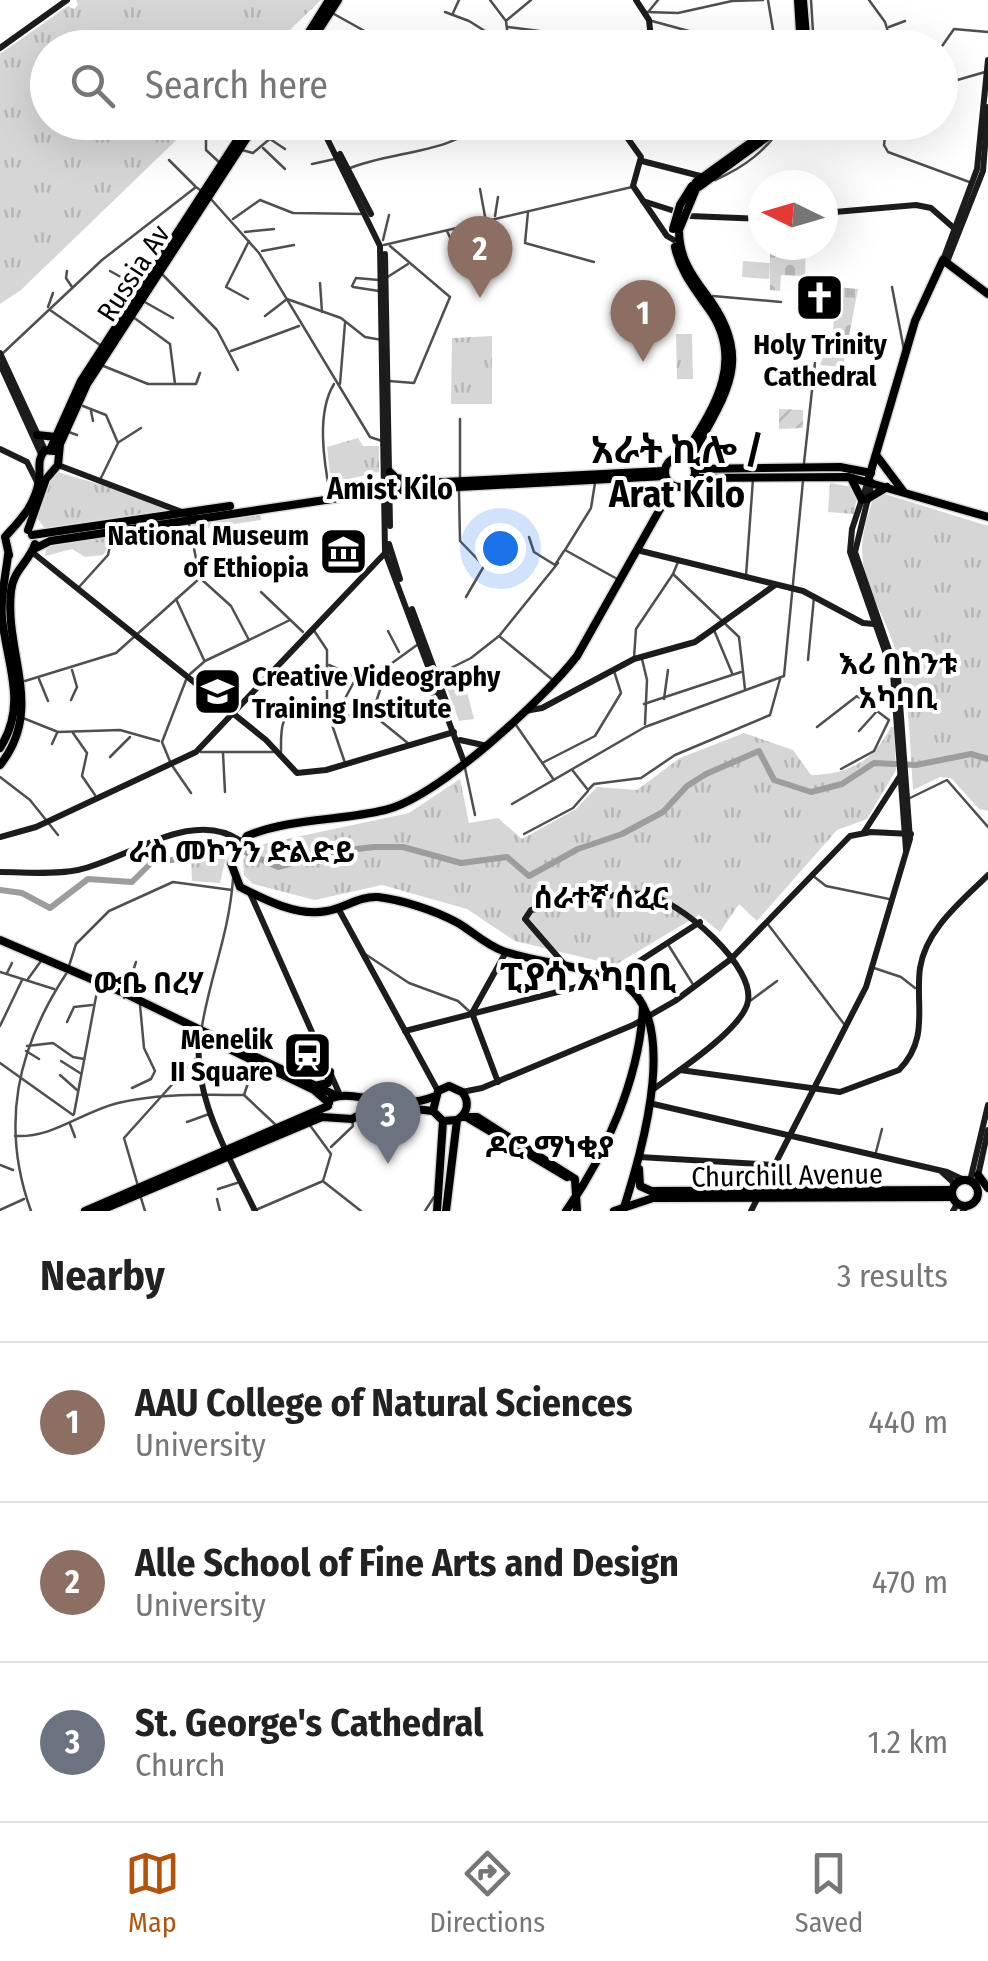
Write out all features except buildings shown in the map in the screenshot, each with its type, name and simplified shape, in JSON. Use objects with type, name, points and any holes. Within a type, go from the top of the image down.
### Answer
[{"type":"main road","points":[[0,48],[67,0]]},
{"type":"main road","points":[[312,30],[338,0]]},
{"type":"main road","points":[[636,0],[648,15],[650,30]]},
{"type":"main road","points":[[800,0],[804,30]]},
{"type":"main road","points":[[316,30],[328,7]]},
{"type":"main road","points":[[945,261],[951,227],[974,183],[988,60]]},
{"type":"main road","points":[[908,834],[898,676],[854,564],[856,535],[911,333],[980,182],[988,107]]},
{"type":"main road","name":"Russia Av","points":[[61,434],[84,382],[238,140]]},
{"type":"main road","name":"Russia Av","points":[[101,356],[160,272],[203,192],[246,140]]},
{"type":"main road","points":[[331,140],[384,244],[387,550],[467,759]]},
{"type":"main road","points":[[631,140],[642,161],[633,186],[675,233],[686,265],[726,340],[727,372],[686,486],[673,486]]},
{"type":"main road","points":[[675,233],[680,204],[694,188],[762,140]]},
{"type":"main road","points":[[334,146],[384,244]]},
{"type":"main road","points":[[642,161],[706,176]]},
{"type":"main road","points":[[643,201],[690,216],[748,218]]},
{"type":"main road","points":[[838,212],[916,205],[931,208],[951,227]]},
{"type":"main road","points":[[945,261],[988,294]]},
{"type":"main road","points":[[384,340],[388,491]]},
{"type":"main road","points":[[0,354],[36,438]]},
{"type":"main road","points":[[0,364],[36,438],[58,465],[191,515]]},
{"type":"main road","name":"Russia Av","points":[[48,452],[77,403],[84,382]]},
{"type":"main road","points":[[16,454],[36,438],[61,434]]},
{"type":"main road","points":[[0,449],[16,454],[41,480]]},
{"type":"main road","points":[[48,452],[30,533],[33,551],[280,752],[300,774],[455,731]]},
{"type":"main road","points":[[848,472],[876,455]]},
{"type":"main road","points":[[876,455],[903,492]]},
{"type":"main road","points":[[665,474],[671,460],[753,477],[848,472],[988,517]]},
{"type":"main road","points":[[0,748],[12,722],[16,696],[3,544],[16,528],[41,480],[58,465]]},
{"type":"main road","points":[[691,466],[803,473]]},
{"type":"main road","points":[[390,472],[396,478],[460,484]]},
{"type":"main road","points":[[848,472],[864,499]]},
{"type":"main road","points":[[16,528],[30,533],[126,526],[331,496],[460,484],[665,474]]},
{"type":"main road","points":[[665,474],[673,486]]},
{"type":"main road","points":[[331,496],[426,483]]},
{"type":"main road","points":[[624,1209],[639,1158],[654,1036],[643,1006],[631,990],[613,978],[506,952],[446,917],[384,898],[366,898],[338,908],[300,910],[250,892],[233,877],[233,856],[241,840],[265,830],[398,806],[467,759],[555,682],[577,656],[673,486]]},
{"type":"main road","points":[[864,499],[887,486]]},
{"type":"main road","points":[[0,765],[22,717],[23,682],[6,614],[12,582],[22,559],[50,542],[126,526]]},
{"type":"main road","points":[[3,544],[22,559]]},
{"type":"main road","points":[[0,837],[48,821],[196,752],[387,550]]},
{"type":"main road","points":[[637,550],[794,589],[863,622],[878,623]]},
{"type":"main road","points":[[522,710],[542,708],[638,658],[682,647],[724,624],[776,585]]},
{"type":"main road","points":[[413,618],[435,676]]},
{"type":"main road","points":[[878,623],[893,674],[892,721],[901,754]]},
{"type":"main road","points":[[455,731],[467,759]]},
{"type":"main road","points":[[460,740],[483,745]]},
{"type":"main road","points":[[751,1211],[846,1027],[872,967],[906,851],[909,799],[902,773]]},
{"type":"main road","points":[[864,832],[902,773]]},
{"type":"main road","points":[[889,832],[906,822]]},
{"type":"main road","points":[[0,872],[77,870],[197,828],[221,831],[241,840]]},
{"type":"main road","points":[[229,1153],[330,1103],[394,1102],[436,1094],[449,1086],[462,1092],[498,1082],[646,1019],[731,959],[841,844],[864,832],[908,834]]},
{"type":"main road","points":[[679,1070],[846,1092],[904,1066],[922,1026],[920,966],[935,932],[988,875]]},
{"type":"main road","points":[[85,1211],[308,1123],[330,1103],[330,1072],[250,892]]},
{"type":"main road","points":[[566,966],[529,927],[525,918],[531,910],[647,894],[700,922],[731,959],[748,1002],[730,1027],[650,1092]]},
{"type":"main road","points":[[338,908],[436,1094],[433,1110]]},
{"type":"main road","points":[[613,978],[669,946],[700,922]]},
{"type":"main road","points":[[0,942],[201,1032],[352,1119],[370,1109],[433,1110],[444,1121],[437,1211]]},
{"type":"main road","points":[[498,1082],[472,1013],[506,952]]},
{"type":"main road","points":[[67,971],[124,996]]},
{"type":"main road","points":[[406,1031],[586,985],[602,976]]},
{"type":"main road","points":[[566,1211],[620,1101],[640,1048],[646,1019]]},
{"type":"main road","points":[[201,1032],[198,1056],[205,1095],[254,1211]]},
{"type":"main road","points":[[226,1045],[318,1085],[330,1103]]},
{"type":"main road","points":[[318,1085],[328,1082],[330,1072]]},
{"type":"main road","points":[[446,1211],[467,1104],[462,1092]]},
{"type":"main road","points":[[360,1100],[361,1113]]},
{"type":"main road","points":[[648,1103],[942,1172],[969,1193]]},
{"type":"main road","points":[[969,1193],[988,1105]]},
{"type":"main road","points":[[444,1121],[463,1118],[560,1172],[576,1194],[577,1211]]},
{"type":"main road","points":[[969,1193],[988,1130]]},
{"type":"main road","points":[[639,1158],[775,1164]]},
{"type":"main road","name":"Churchill Avenue","points":[[639,1158],[639,1183],[648,1191],[760,1195],[868,1186],[969,1193]]},
{"type":"main road","points":[[99,1211],[139,1190]]},
{"type":"main road","name":"Churchill Avenue","points":[[614,1211],[653,1198],[969,1193]]},
{"type":"street","points":[[452,14],[459,0]]},
{"type":"street","points":[[490,0],[506,20],[508,30]]},
{"type":"street","points":[[506,20],[532,0]]},
{"type":"street","points":[[648,15],[658,0]]},
{"type":"street","points":[[648,15],[678,13],[719,2],[766,0],[772,30]]},
{"type":"street","points":[[808,30],[811,0]]},
{"type":"street","points":[[869,0],[889,30]]},
{"type":"street","points":[[328,7],[366,30]]},
{"type":"street","points":[[446,12],[480,30]]},
{"type":"street","points":[[648,15],[692,30]]},
{"type":"street","points":[[888,27],[906,21]]},
{"type":"street","points":[[508,27],[536,30]]},
{"type":"street","points":[[958,30],[988,32]]},
{"type":"street","points":[[958,79],[986,72]]},
{"type":"street","points":[[208,140],[206,150],[222,164]]},
{"type":"street","points":[[240,150],[252,154],[269,140]]},
{"type":"street","points":[[272,140],[285,149]]},
{"type":"street","points":[[346,169],[387,154],[455,140]]},
{"type":"street","points":[[706,176],[715,180],[742,167],[774,140]]},
{"type":"street","points":[[885,140],[888,152],[974,183]]},
{"type":"street","points":[[262,147],[285,169]]},
{"type":"street","points":[[312,164],[338,158]]},
{"type":"street","points":[[169,160],[245,232],[370,437],[386,440]]},
{"type":"street","points":[[384,244],[633,186]]},
{"type":"street","points":[[480,190],[490,247],[498,249]]},
{"type":"street","points":[[0,354],[73,288],[203,192]]},
{"type":"street","points":[[495,219],[498,197]]},
{"type":"street","points":[[233,219],[260,200],[293,214],[366,214]]},
{"type":"street","points":[[528,211],[525,243],[594,262]]},
{"type":"street","points":[[384,244],[389,215]]},
{"type":"street","points":[[245,232],[274,229]]},
{"type":"street","points":[[446,230],[459,257],[471,265]]},
{"type":"street","points":[[248,298],[226,288],[250,240]]},
{"type":"street","points":[[384,244],[450,297],[415,382],[387,381]]},
{"type":"street","points":[[259,252],[272,246],[294,245]]},
{"type":"street","points":[[383,292],[354,288],[352,281],[383,279],[408,264]]},
{"type":"street","points":[[68,270],[67,281],[73,288]]},
{"type":"street","points":[[110,271],[141,288]]},
{"type":"street","points":[[160,272],[217,330],[238,370]]},
{"type":"street","points":[[320,283],[322,312]]},
{"type":"street","points":[[892,287],[905,353]]},
{"type":"street","points":[[48,309],[53,292]]},
{"type":"street","points":[[704,296],[781,302]]},
{"type":"street","points":[[287,299],[346,322],[366,337],[384,340]]},
{"type":"street","points":[[264,316],[287,299]]},
{"type":"street","points":[[142,300],[173,318]]},
{"type":"street","points":[[48,309],[101,356],[141,382],[196,384],[200,373]]},
{"type":"street","points":[[132,316],[170,344],[175,386]]},
{"type":"street","points":[[331,496],[324,440],[327,398],[337,385],[346,322]]},
{"type":"street","points":[[230,351],[301,325]]},
{"type":"street","points":[[901,329],[911,333]]},
{"type":"street","points":[[512,804],[645,727],[787,673],[815,364]]},
{"type":"street","points":[[77,403],[106,414],[118,443]]},
{"type":"street","points":[[91,410],[93,421]]},
{"type":"street","points":[[460,419],[460,541],[484,566],[466,597]]},
{"type":"street","points":[[100,480],[118,443],[141,428]]},
{"type":"street","points":[[61,434],[77,435]]},
{"type":"street","points":[[435,676],[471,658],[499,636],[558,563],[591,508],[595,477]]},
{"type":"street","points":[[746,577],[753,477]]},
{"type":"street","points":[[191,515],[200,578],[230,606],[249,640]]},
{"type":"street","points":[[78,588],[108,555],[113,531]]},
{"type":"street","points":[[528,536],[534,552],[558,563]]},
{"type":"street","points":[[565,550],[621,580]]},
{"type":"street","points":[[645,727],[647,680],[638,658],[636,630],[678,562]]},
{"type":"street","points":[[673,574],[742,644],[746,690]]},
{"type":"street","points":[[23,682],[116,653],[200,578]]},
{"type":"street","points":[[262,592],[290,620],[324,642],[329,665],[327,710],[345,764]]},
{"type":"street","points":[[808,660],[814,596]]},
{"type":"street","points":[[176,598],[205,661]]},
{"type":"street","points":[[191,793],[171,764],[162,742],[187,677],[205,661],[290,620]]},
{"type":"street","points":[[388,630],[400,654]]},
{"type":"street","points":[[714,630],[732,674]]},
{"type":"street","points":[[499,636],[555,682]]},
{"type":"street","points":[[329,665],[356,677],[388,666],[420,643]]},
{"type":"street","points":[[372,714],[388,666]]},
{"type":"street","points":[[71,700],[77,687],[72,668]]},
{"type":"street","points":[[544,762],[586,742],[604,725],[621,693],[614,670]]},
{"type":"street","points":[[664,700],[668,670]]},
{"type":"street","points":[[644,704],[742,671]]},
{"type":"street","points":[[342,717],[340,706],[354,689],[356,677]]},
{"type":"street","points":[[38,678],[48,701]]},
{"type":"street","points":[[524,834],[572,808],[594,784],[641,778],[676,755],[770,715],[780,678]]},
{"type":"street","points":[[414,700],[426,701],[440,689]]},
{"type":"street","points":[[816,727],[831,720],[853,697],[892,721],[874,751],[842,769]]},
{"type":"street","points":[[196,752],[280,752],[280,726],[288,713],[302,705],[327,710]]},
{"type":"street","points":[[860,731],[878,710]]},
{"type":"street","points":[[331,717],[372,714],[410,744]]},
{"type":"street","points":[[22,717],[58,732],[120,730],[162,742]]},
{"type":"street","points":[[512,719],[554,780]]},
{"type":"street","points":[[52,744],[58,732]]},
{"type":"street","points":[[72,732],[87,752],[82,776],[96,796]]},
{"type":"street","points":[[110,757],[130,735]]},
{"type":"street","points":[[222,752],[225,792]]},
{"type":"street","points":[[467,759],[475,815]]},
{"type":"street","points":[[572,770],[588,790]]},
{"type":"street","points":[[0,777],[30,800],[58,835]]},
{"type":"street","points":[[909,799],[948,780],[988,827]]},
{"type":"street","points":[[811,874],[826,886],[892,900]]},
{"type":"street","points":[[201,1032],[210,982],[229,930],[233,877]]},
{"type":"street","points":[[32,1211],[14,1170],[15,1075],[25,1048],[67,971],[76,944],[109,911],[173,882],[232,890]]},
{"type":"street","points":[[766,922],[846,1027]]},
{"type":"street","points":[[669,946],[695,988]]},
{"type":"street","points":[[360,951],[409,983],[458,1002],[472,1013]]},
{"type":"street","points":[[0,1026],[25,980],[42,960]]},
{"type":"street","points":[[124,996],[136,962]]},
{"type":"street","points":[[7,974],[12,964]]},
{"type":"street","points":[[872,967],[902,976],[920,992]]},
{"type":"street","points":[[0,972],[56,990]]},
{"type":"street","points":[[748,1002],[777,981]]},
{"type":"street","points":[[14,1136],[39,1136],[74,1116],[98,986]]},
{"type":"street","points":[[132,1088],[151,1079],[154,1071],[144,1048],[141,1004]]},
{"type":"street","points":[[67,1022],[74,1007],[94,1005]]},
{"type":"street","points":[[25,1048],[53,1043],[84,1059]]},
{"type":"street","points":[[25,1048],[39,1059]]},
{"type":"street","points":[[145,1211],[122,1142],[198,1056]]},
{"type":"street","points":[[61,1061],[82,1074]]},
{"type":"street","points":[[244,1095],[255,1062]]},
{"type":"street","points":[[0,1063],[74,1116],[160,1096],[244,1095],[279,1128]]},
{"type":"street","points":[[60,1075],[78,1091]]},
{"type":"street","points":[[187,1122],[212,1112]]},
{"type":"street","points":[[323,1181],[330,1148],[353,1126],[352,1119]]},
{"type":"street","points":[[69,1122],[75,1137]]},
{"type":"street","points":[[308,1123],[330,1148]]},
{"type":"street","points":[[876,1155],[882,1129]]},
{"type":"street","points":[[0,1165],[14,1170]]},
{"type":"street","points":[[254,1211],[323,1181]]},
{"type":"street","points":[[323,1181],[361,1211]]},
{"type":"street","points":[[218,1189],[241,1182]]},
{"type":"street","points":[[424,1211],[438,1192]]},
{"type":"street","points":[[0,1210],[26,1198]]},
{"type":"street","points":[[217,1199],[220,1211]]},
{"type":"green space","points":[[76,0],[321,0],[290,30],[34,30],[68,6],[74,9],[78,5]]},
{"type":"green space","points":[[190,0],[224,0],[234,17],[214,30],[167,30],[161,19]]},
{"type":"green space","points":[[30,33],[30,140],[176,140],[21,290],[0,304],[0,54]]},
{"type":"green space","points":[[770,260],[806,260],[805,276],[781,275],[780,291],[770,290]]},
{"type":"green space","points":[[743,261],[770,263],[769,279],[742,277]]},
{"type":"green space","points":[[837,287],[858,289],[843,367],[820,365],[833,331]]},
{"type":"green space","points":[[676,334],[692,334],[693,379],[677,379]]},
{"type":"green space","points":[[492,336],[492,404],[451,404],[452,338]]},
{"type":"green space","points":[[779,409],[803,410],[803,428],[779,429]]},
{"type":"green space","points":[[358,438],[363,446],[379,446],[379,472],[331,483],[327,447]]},
{"type":"green space","points":[[54,471],[167,504],[167,510],[49,534],[37,518]]},
{"type":"green space","points":[[830,483],[853,487],[857,496],[854,514],[828,512]]},
{"type":"green space","points":[[885,494],[988,526],[988,811],[979,809],[951,778],[940,777],[913,790],[908,712],[900,666],[869,585],[862,548],[874,498]]},
{"type":"green space","points":[[260,511],[261,520],[193,530],[192,520]]},
{"type":"green space","points":[[110,533],[111,542],[103,555],[85,557],[72,549],[45,556],[47,545]]},
{"type":"green space","points":[[928,611],[943,626],[921,648],[906,632]]},
{"type":"green space","points":[[463,676],[474,719],[459,721],[445,682]]},
{"type":"green space","points":[[891,727],[896,770],[867,819],[837,830],[757,921],[739,904],[720,932],[699,915],[615,965],[515,941],[467,909],[382,885],[315,900],[253,884],[244,875],[243,860],[249,847],[409,813],[460,779],[469,823],[498,818],[522,839],[576,809],[597,787],[637,790],[680,758],[744,733],[793,750],[811,775],[837,772],[859,763],[876,749]]},
{"type":"green space","points":[[228,848],[220,883],[192,881],[191,856]]},
{"type":"waterway","points":[[0,890],[22,893],[50,908],[88,879],[132,882],[153,861],[172,860],[228,844],[278,867],[331,852],[403,847],[461,863],[507,857],[529,876],[578,849],[622,834],[663,812],[687,786],[759,751],[774,780],[811,792],[842,784],[874,763],[916,765],[971,754],[988,759]]},
{"type":"place","name":"Holy Trinity Cathedral","points":[[820,297]]},
{"type":"place","name":"Alle School of Fine Arts and Design","points":[[480,298]]},
{"type":"place","name":"AAU College of Natural Sciences","points":[[643,362]]},
{"type":"place","name":"National Museum of Ethiopia","points":[[344,551]]},
{"type":"place","name":"Creative Videography Training Institute","points":[[217,692]]},
{"type":"place","name":"Menelik II Square","points":[[308,1055]]},
{"type":"place","name":"St. George's Cathedral","points":[[388,1164]]},
{"type":"district","name":"አራት ኪሎ / Arat Kilo","points":[[677,472]]},
{"type":"district","name":"Amist Kilo","points":[[390,489]]},
{"type":"district","name":"እሪ በከንቱ አካባቢ","points":[[898,681]]},
{"type":"district","name":"ራስ መኮንን ድልድይ","points":[[242,852]]},
{"type":"district","name":"ሰራተኛ ሰፈር","points":[[601,898]]},
{"type":"district","name":"ፒያሳ አካባቢ","points":[[588,977]]},
{"type":"district","name":"ውቤ በረሃ","points":[[149,983]]},
{"type":"district","name":"ዶሮ ማነቂያ","points":[[550,1147]]}]
